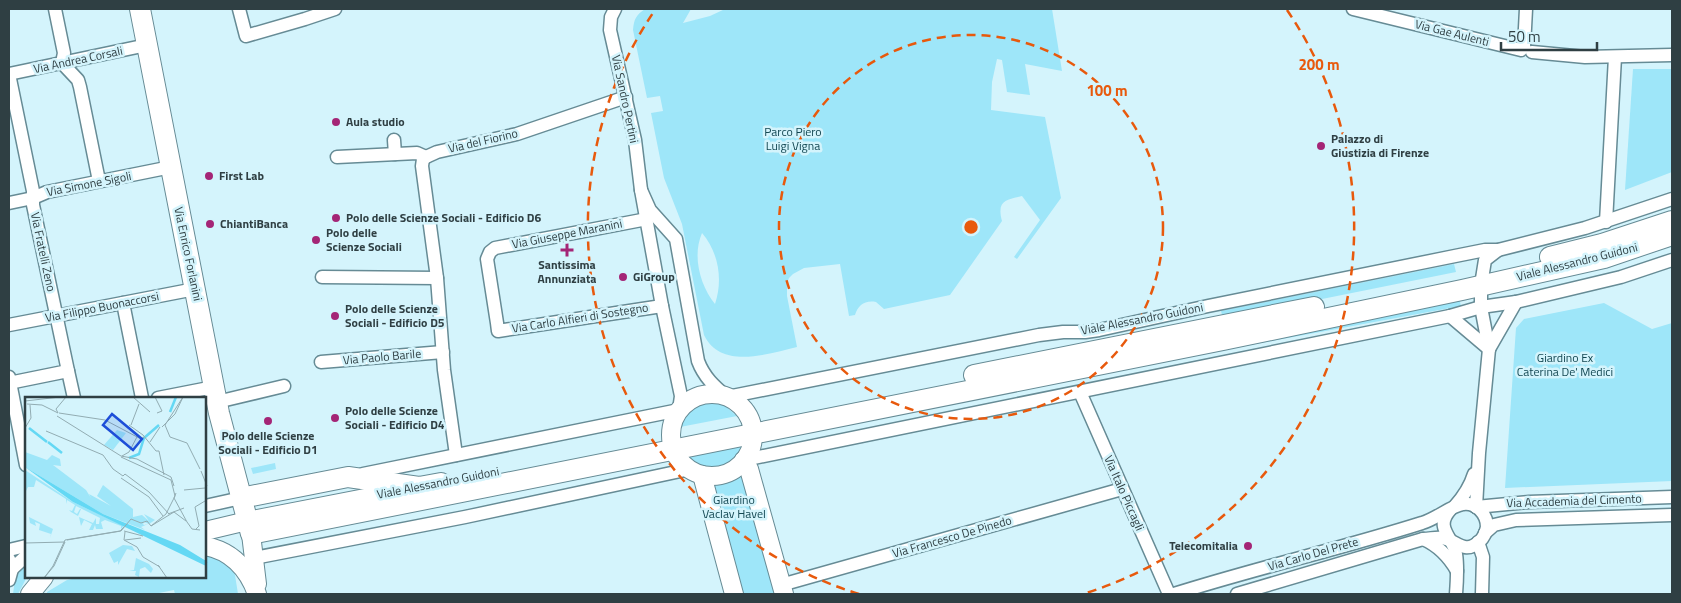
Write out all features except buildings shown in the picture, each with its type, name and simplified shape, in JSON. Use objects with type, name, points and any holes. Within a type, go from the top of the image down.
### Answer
[{"type":"main road","name":"Via Enrico Forlanini","points":[[140,9],[216,395],[249,527]]},
{"type":"main road","name":"Viale Alessandro Guidoni","points":[[206,531],[249,527],[752,427],[1242,336],[1482,279],[1602,244],[1672,220]]},
{"type":"main road","name":"Viale Alessandro Guidoni","points":[[1482,279],[1604,258],[1672,235]]},
{"type":"main road","name":"Viale Alessandro Guidoni","points":[[679,410],[689,401],[702,395],[716,394],[727,396]]},
{"type":"main road","points":[[727,396],[739,404],[752,427],[750,451],[744,460],[749,470],[783,590]]},
{"type":"main road","points":[[679,410],[673,423],[672,443],[680,460],[696,472],[734,594]]},
{"type":"main road","name":"Viale Alessandro Guidoni","points":[[249,527],[419,487],[672,443]]},
{"type":"main road","name":"Viale Alessandro Guidoni","points":[[696,472],[714,476],[727,473],[738,467],[744,460]]},
{"type":"main road","points":[[242,498],[348,477],[419,487]]},
{"type":"main road","points":[[249,527],[258,594]]},
{"type":"main road","points":[[206,546],[223,552],[239,563],[250,577],[258,594]]},
{"type":"main road","points":[[30,594],[43,578]]},
{"type":"street","points":[[55,9],[64,54],[62,63],[79,84],[99,181]]},
{"type":"street","points":[[240,9],[246,36],[288,25],[335,9]]},
{"type":"street","name":"Via Sandro Pertini","points":[[615,9],[611,17],[610,30],[636,147],[662,306],[681,396],[679,410]]},
{"type":"street","name":"Via Gae Aulenti","points":[[1353,9],[1526,49],[1585,57],[1672,55]]},
{"type":"street","points":[[1526,9],[1526,49]]},
{"type":"street","points":[[1526,49],[1531,9]]},
{"type":"street","name":"Via Andrea Corsali","points":[[9,74],[147,45]]},
{"type":"street","points":[[1606,222],[1615,57]]},
{"type":"street","name":"Via Fratelli Zeno","points":[[9,74],[33,205],[74,397]]},
{"type":"street","name":"Via del Fiorino","points":[[337,157],[417,153],[426,157],[437,152],[517,134],[626,97]]},
{"type":"street","points":[[394,140],[395,154]]},
{"type":"street","points":[[426,157],[423,159],[422,166],[437,278],[456,455]]},
{"type":"street","name":"Via Simone Sigoli","points":[[9,203],[33,198],[47,192],[170,167]]},
{"type":"street","name":"Via Sandro Pertini","points":[[642,190],[650,210],[676,239]]},
{"type":"street","name":"Viale Alessandro Guidoni","points":[[727,396],[1039,335],[1099,330],[1462,254],[1498,250],[1606,222],[1672,199]]},
{"type":"street","name":"Via Giuseppe Maranini","points":[[498,331],[487,258],[494,248],[647,219]]},
{"type":"street","points":[[651,243],[655,236],[661,233],[667,233],[676,239],[698,361],[711,384],[727,396]]},
{"type":"street","points":[[1482,594],[1483,557],[1481,538],[1486,520],[1476,507],[1478,458],[1489,350],[1481,307],[1482,279],[1485,260],[1498,250]]},
{"type":"street","name":"Viale Alessandro Guidoni","points":[[744,460],[1450,316],[1481,307],[1516,302],[1621,276],[1672,260]]},
{"type":"street","points":[[322,277],[437,278]]},
{"type":"street","name":"Via Filippo Buonaccorsi","points":[[9,325],[195,289]]},
{"type":"street","points":[[1489,350],[1516,302]]},
{"type":"street","points":[[123,303],[142,397]]},
{"type":"street","name":"Via Carlo Alfieri di Sostegno","points":[[498,331],[662,306]]},
{"type":"street","points":[[1450,316],[1489,350]]},
{"type":"street","name":"Via Paolo Barile","points":[[321,362],[443,346]]},
{"type":"street","points":[[25,463],[14,437],[9,381],[68,371]]},
{"type":"street","points":[[177,397],[216,395],[284,386]]},
{"type":"street","name":"Via Italo Piccagli","points":[[1080,392],[1169,594]]},
{"type":"street","name":"Viale Alessandro Guidoni","points":[[348,477],[679,410]]},
{"type":"street","points":[[1456,594],[1455,548],[1444,530],[1444,524],[1445,518],[1464,497],[1471,484],[1478,458]]},
{"type":"street","name":"Viale Alessandro Guidoni","points":[[254,558],[657,477],[696,472]]},
{"type":"street","name":"Via Francesco De Pinedo","points":[[783,590],[1122,489]]},
{"type":"street","name":"Via Accademia del Cimento","points":[[1476,507],[1529,502],[1672,497]]},
{"type":"street","points":[[206,506],[242,498]]},
{"type":"street","name":"Via Carlo Del Prete","points":[[1174,594],[1423,523],[1453,508],[1469,504],[1476,507]]},
{"type":"street","name":"Via Accademia del Cimento","points":[[1481,538],[1494,525],[1516,520],[1672,515]]},
{"type":"street","name":"Via Carlo Del Prete","points":[[1237,594],[1424,539],[1440,538],[1461,546],[1468,546],[1481,538]]},
{"type":"street","points":[[1424,539],[1445,554],[1457,571]]},
{"type":"street","points":[[9,550],[25,546]]},
{"type":"street","points":[[10,569],[25,557]]},
{"type":"green space","name":"Parco Piero Luigi Vigna","points":[[645,9],[691,9],[683,23],[710,16],[725,9],[1052,9],[1062,71],[1025,64],[1030,95],[1007,92],[1002,60],[997,59],[992,82],[991,110],[1045,117],[1061,198],[1017,259],[1014,257],[1040,220],[1022,196],[1004,202],[1001,208],[1002,221],[950,295],[884,309],[876,302],[868,302],[858,308],[855,315],[849,316],[840,264],[804,268],[793,274],[787,283],[787,296],[797,347],[759,356],[733,356],[721,353],[712,346],[704,335],[682,224],[664,178],[651,113],[663,111],[660,96],[647,98],[633,30],[636,18]],"holes":[[[702,233],[708,241],[718,267],[719,286],[715,304],[705,288],[699,270],[698,251]]]},
{"type":"green space","points":[[1633,69],[1672,69],[1672,172],[1625,190]]},
{"type":"green space","points":[[1454,264],[1456,272],[1223,319],[1221,311]]},
{"type":"green space","points":[[1459,298],[1461,306],[1228,349]]},
{"type":"green space","name":"Giardino Ex Caterina De' Medici","points":[[1604,303],[1652,329],[1672,323],[1672,481],[1505,488],[1516,328],[1524,319]]},
{"type":"green space","points":[[709,402],[724,405],[737,416],[680,427],[690,410]]},
{"type":"green space","points":[[742,444],[739,452],[733,459],[718,467],[702,466],[687,456]]},
{"type":"green space","points":[[275,463],[276,469],[253,474],[251,468]]},
{"type":"green space","name":"Giardino Vaclav Havel","points":[[744,474],[776,594],[741,594],[709,486]]},
{"type":"green space","points":[[206,553],[230,563],[235,575],[238,594],[175,594],[174,590],[154,594],[47,594],[47,592],[67,580],[77,578],[206,578]]},
{"type":"green space","points":[[25,564],[26,578],[18,594],[13,594],[15,579]]},
{"type":"place","name":"Aula studio","points":[[336,122]]},
{"type":"place","name":"Palazzo di Giustizia di Firenze","points":[[1321,146]]},
{"type":"place","name":"First Lab","points":[[209,176]]},
{"type":"place","name":"Polo delle Scienze Sociali - Edificio D6","points":[[336,218]]},
{"type":"place","name":"ChiantiBanca","points":[[210,224]]},
{"type":"place","name":"Polo delle Scienze Sociali","points":[[316,240]]},
{"type":"place","name":"Santissima Annunziata","points":[[567,250]]},
{"type":"place","name":"GiGroup","points":[[623,277]]},
{"type":"place","name":"Polo delle Scienze Sociali - Edificio D5","points":[[335,316]]},
{"type":"place","name":"Polo delle Scienze Sociali - Edificio D4","points":[[335,418]]},
{"type":"place","name":"Polo delle Scienze Sociali - Edificio D1","points":[[268,421]]},
{"type":"place","name":"Telecomitalia","points":[[1248,546]]}]
